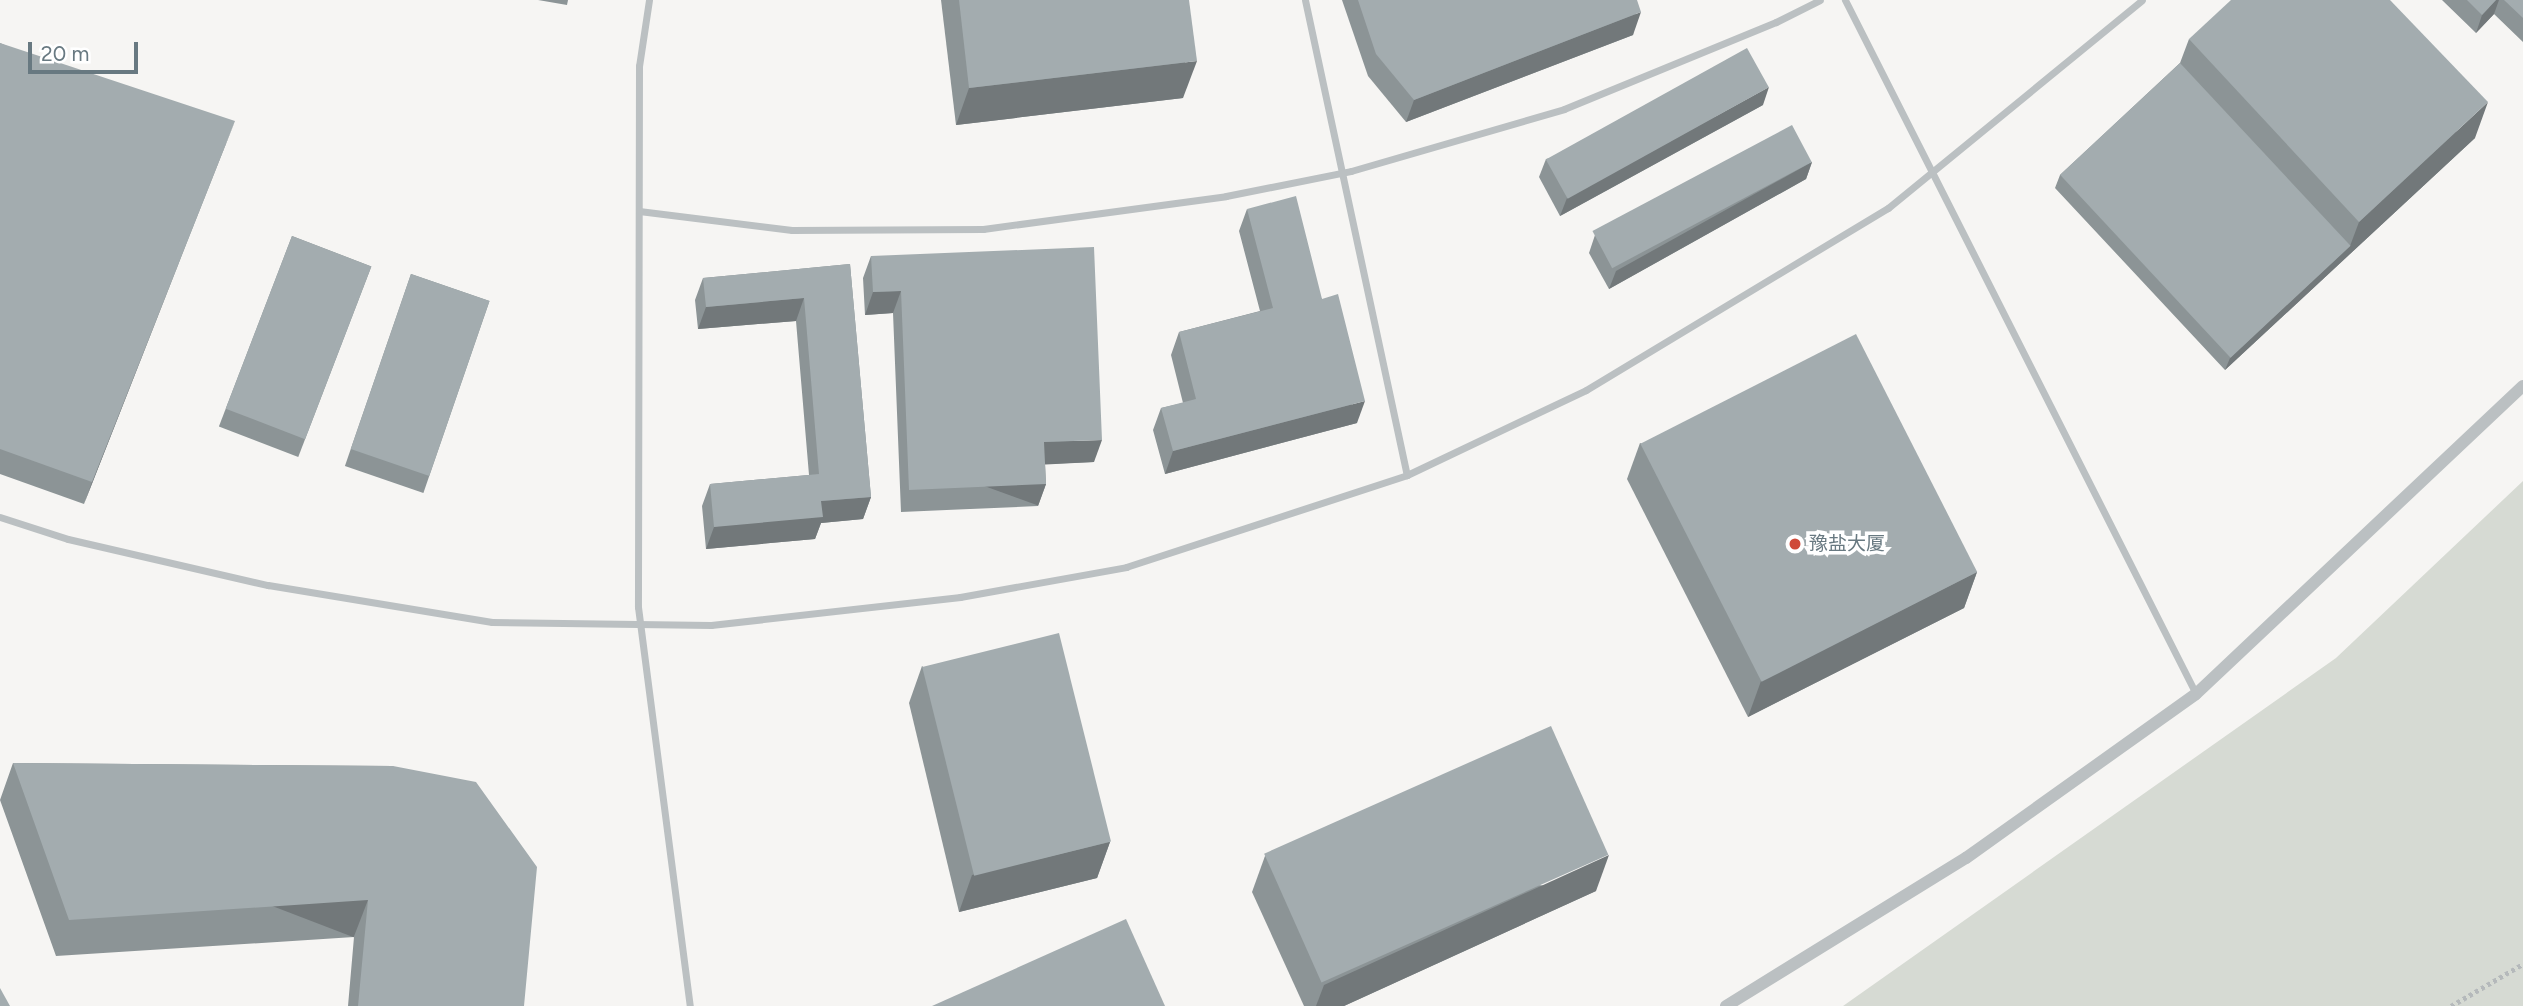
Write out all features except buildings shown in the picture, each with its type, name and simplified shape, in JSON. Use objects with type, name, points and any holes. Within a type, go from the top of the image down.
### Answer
[{"type":"street","points":[[649,0],[639,66],[641,624],[690,1006]]},
{"type":"street","points":[[1304,0],[1407,474]]},
{"type":"street","points":[[639,211],[792,230],[983,229],[1226,196],[1342,173],[1564,109],[1776,22],[1821,0]]},
{"type":"street","points":[[1845,0],[2196,694]]},
{"type":"street","points":[[0,517],[68,539],[268,584],[479,620],[711,625],[960,597],[1126,567],[1407,474],[1586,390],[1888,208],[2142,0]]},
{"type":"street","points":[[1726,1006],[1966,858],[2196,694],[2523,386]]},
{"type":"path","points":[[2451,1006],[2523,964]]},
{"type":"shaded area","points":[[2523,481],[2523,1006],[1843,1006],[2336,658]]},
{"type":"place","name":"豫盐大厦","points":[[1795,544]]}]
